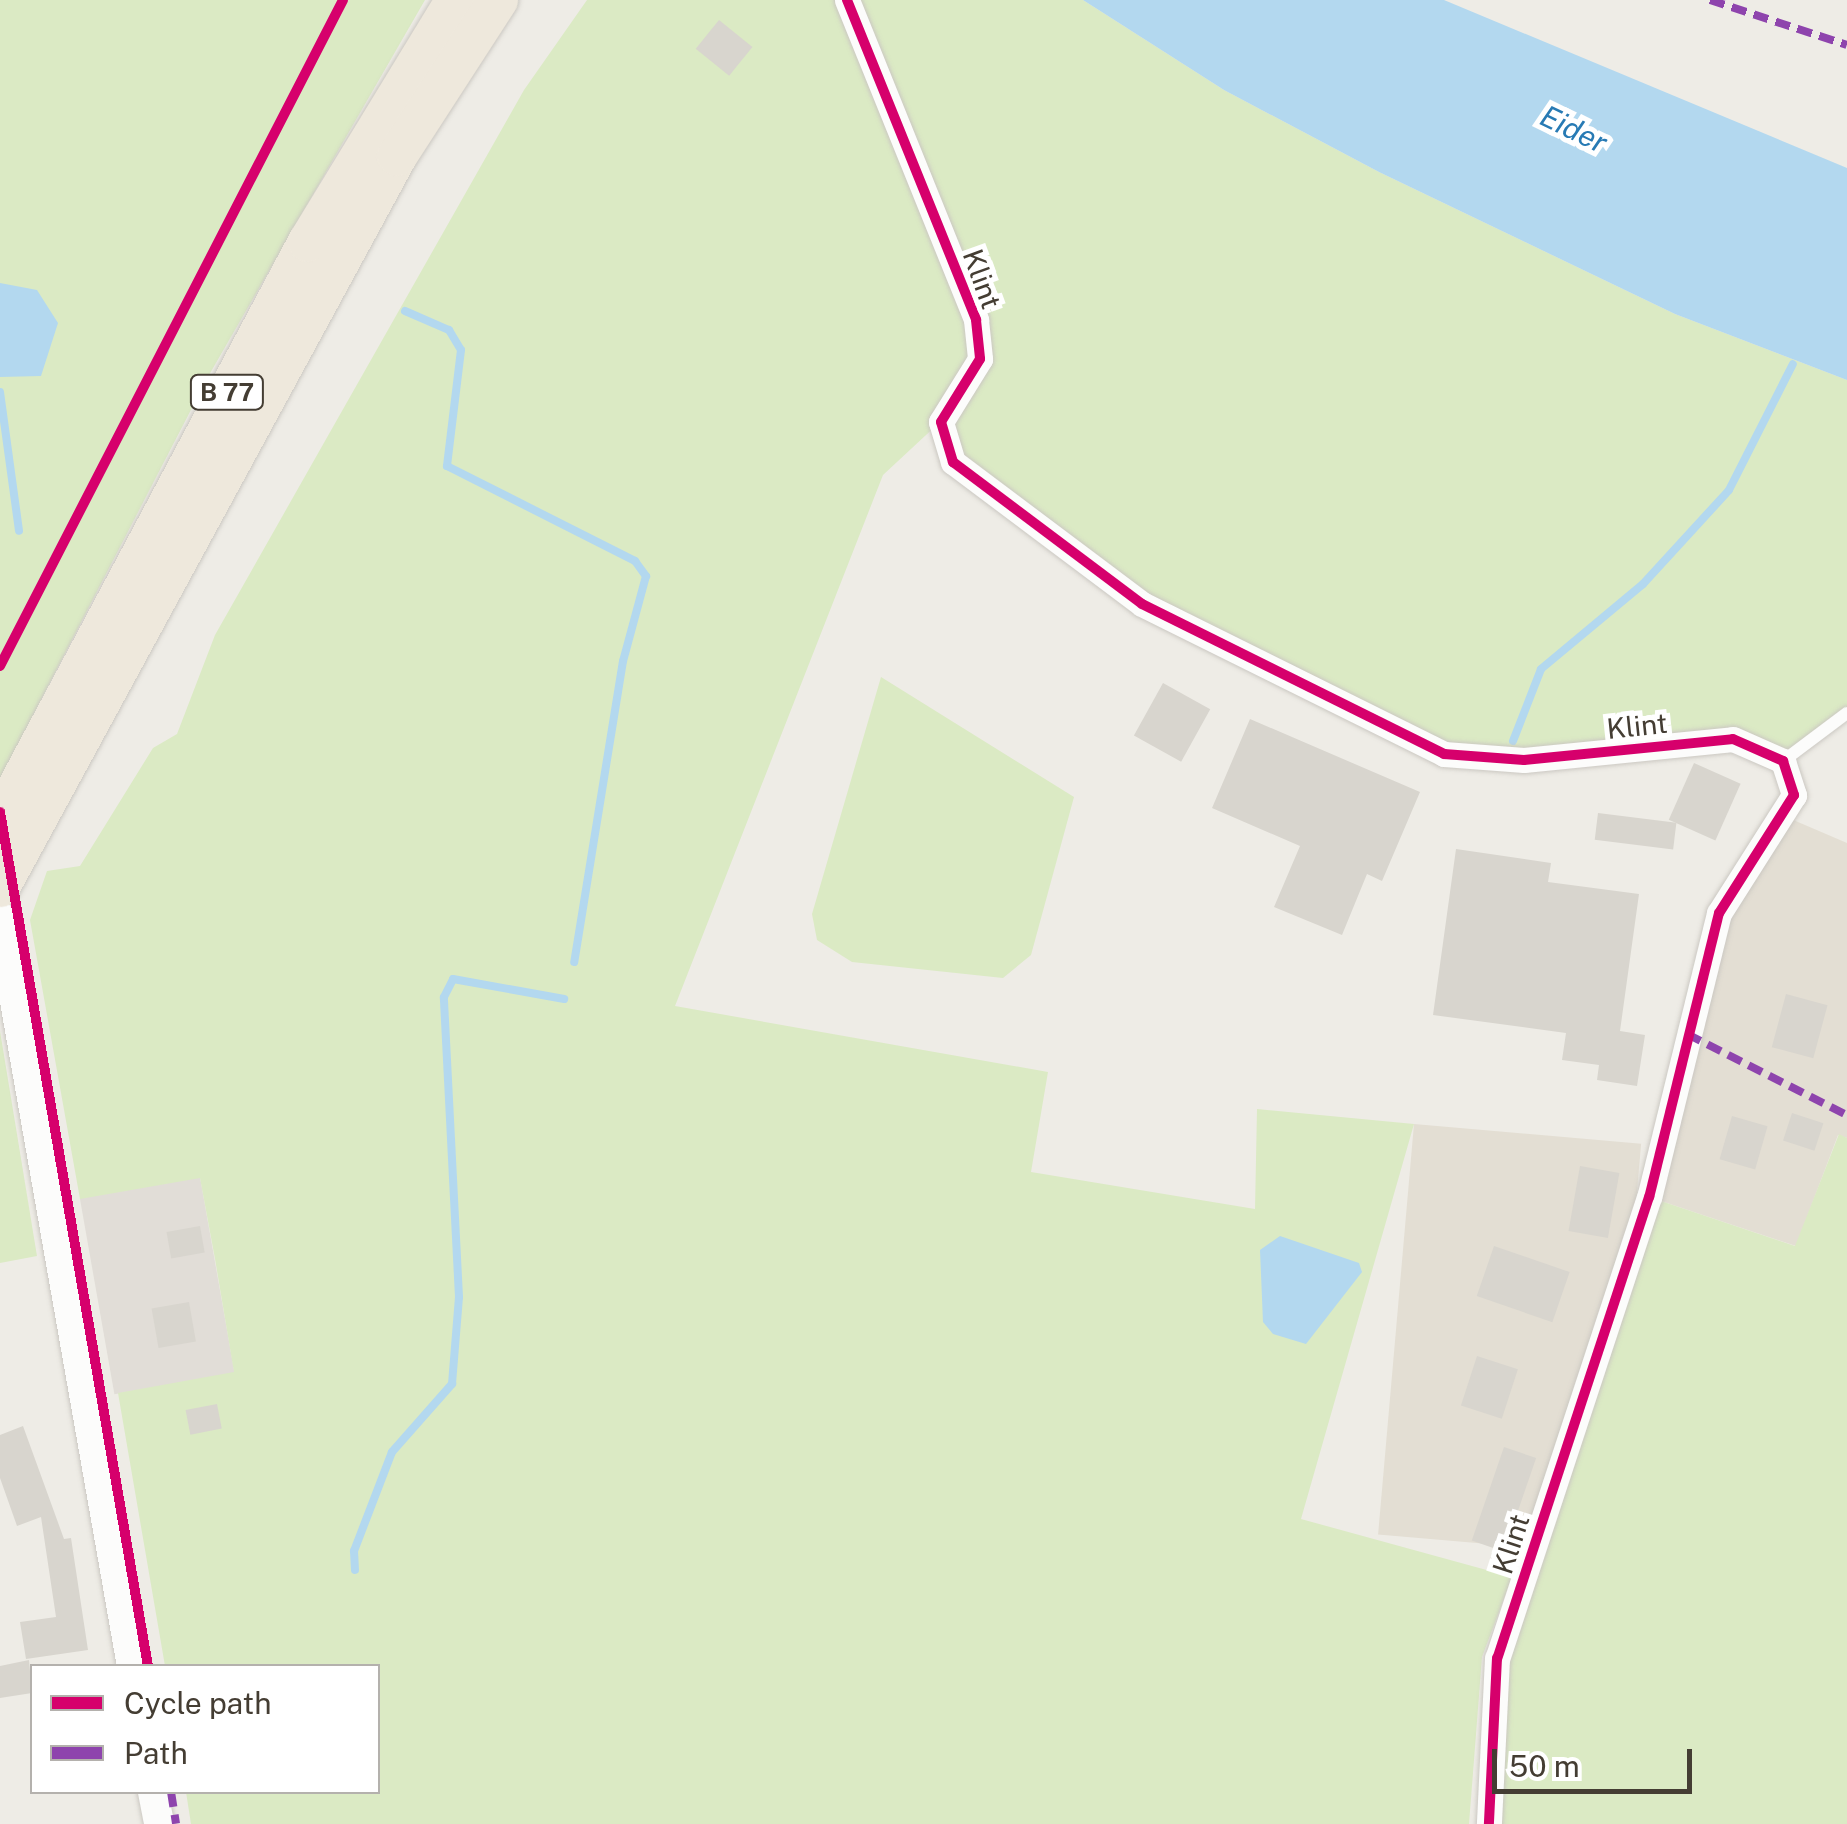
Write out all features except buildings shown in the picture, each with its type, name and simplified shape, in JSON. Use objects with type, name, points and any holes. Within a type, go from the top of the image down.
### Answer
[{"type":"highway","name":"B 77","points":[[0,886],[13,819],[308,242],[456,0]]},
{"type":"highway","name":"B 77","points":[[13,819],[397,156],[498,0]]},
{"type":"street","name":"Klint","points":[[847,0],[976,320],[980,359],[941,422],[953,462],[1142,604],[1444,754],[1524,760],[1733,739],[1783,761],[1794,795],[1720,914],[1650,1197],[1497,1658],[1487,1751],[1489,1824]]},
{"type":"street","points":[[0,916],[132,1664]]},
{"type":"street","points":[[153,1794],[158,1824]]},
{"type":"lane","points":[[1783,761],[1847,713]]},
{"type":"shaded area","points":[[1784,816],[1847,843],[1847,1138],[1838,1135],[1796,1246],[1649,1197],[1719,913]]},
{"type":"shaded area","points":[[1414,1124],[1641,1144],[1605,1554],[1378,1534]]},
{"type":"shaded area","points":[[200,1177],[235,1373],[114,1394],[80,1198]]},
{"type":"green space","points":[[0,0],[425,0],[209,375],[0,779]]},
{"type":"green space","points":[[587,0],[1083,0],[1224,90],[1379,172],[1675,314],[1847,380],[1847,713],[1783,761],[1763,748],[1444,754],[1142,604],[953,462],[940,422],[883,475],[675,1006],[1048,1072],[1031,1172],[1255,1209],[1257,1109],[1414,1124],[1301,1519],[1512,1577],[1482,1657],[1469,1824],[191,1824],[186,1794],[380,1794],[380,1664],[165,1664],[118,1393],[234,1372],[215,1259],[200,1178],[80,1199],[30,920],[47,871],[80,866],[153,748],[177,734],[215,635],[524,90]]},
{"type":"green space","points":[[881,677],[1074,797],[1031,955],[1003,978],[852,962],[817,940],[812,914]]},
{"type":"green space","points":[[0,1031],[37,1256],[0,1263]]},
{"type":"green space","points":[[1839,1134],[1847,1138],[1847,1824],[1489,1824],[1497,1658],[1649,1197],[1795,1246]]},
{"type":"water","name":"Eider","points":[[1083,0],[1444,0],[1847,168],[1847,380],[1675,314],[1379,172],[1224,90]]},
{"type":"water","points":[[0,283],[37,290],[58,323],[41,376],[0,377]]},
{"type":"water","points":[[1280,1236],[1359,1263],[1362,1272],[1306,1344],[1273,1334],[1263,1322],[1260,1250]]},
{"type":"waterway","points":[[405,311],[449,330],[461,350],[447,466],[635,561],[646,576],[623,661],[574,962]]},
{"type":"waterway","points":[[1513,741],[1541,669],[1643,584],[1729,490],[1793,364]]},
{"type":"waterway","points":[[0,392],[19,531]]},
{"type":"waterway","points":[[355,1570],[354,1551],[392,1452],[452,1384],[459,1297],[444,997],[453,979],[564,999]]},
{"type":"marked path","points":[[1710,0],[1847,45]]},
{"type":"marked path","points":[[1687,1034],[1847,1115]]},
{"type":"marked path","points":[[171,1794],[176,1824]]},
{"type":"cycle path","points":[[0,666],[343,0]]},
{"type":"cycle path","points":[[847,0],[976,320],[980,359],[941,422],[953,462],[1142,604],[1444,754],[1524,760],[1733,739],[1783,761],[1794,795],[1719,913],[1649,1197],[1497,1658],[1489,1824]]},
{"type":"cycle path","points":[[0,812],[148,1664]]}]
